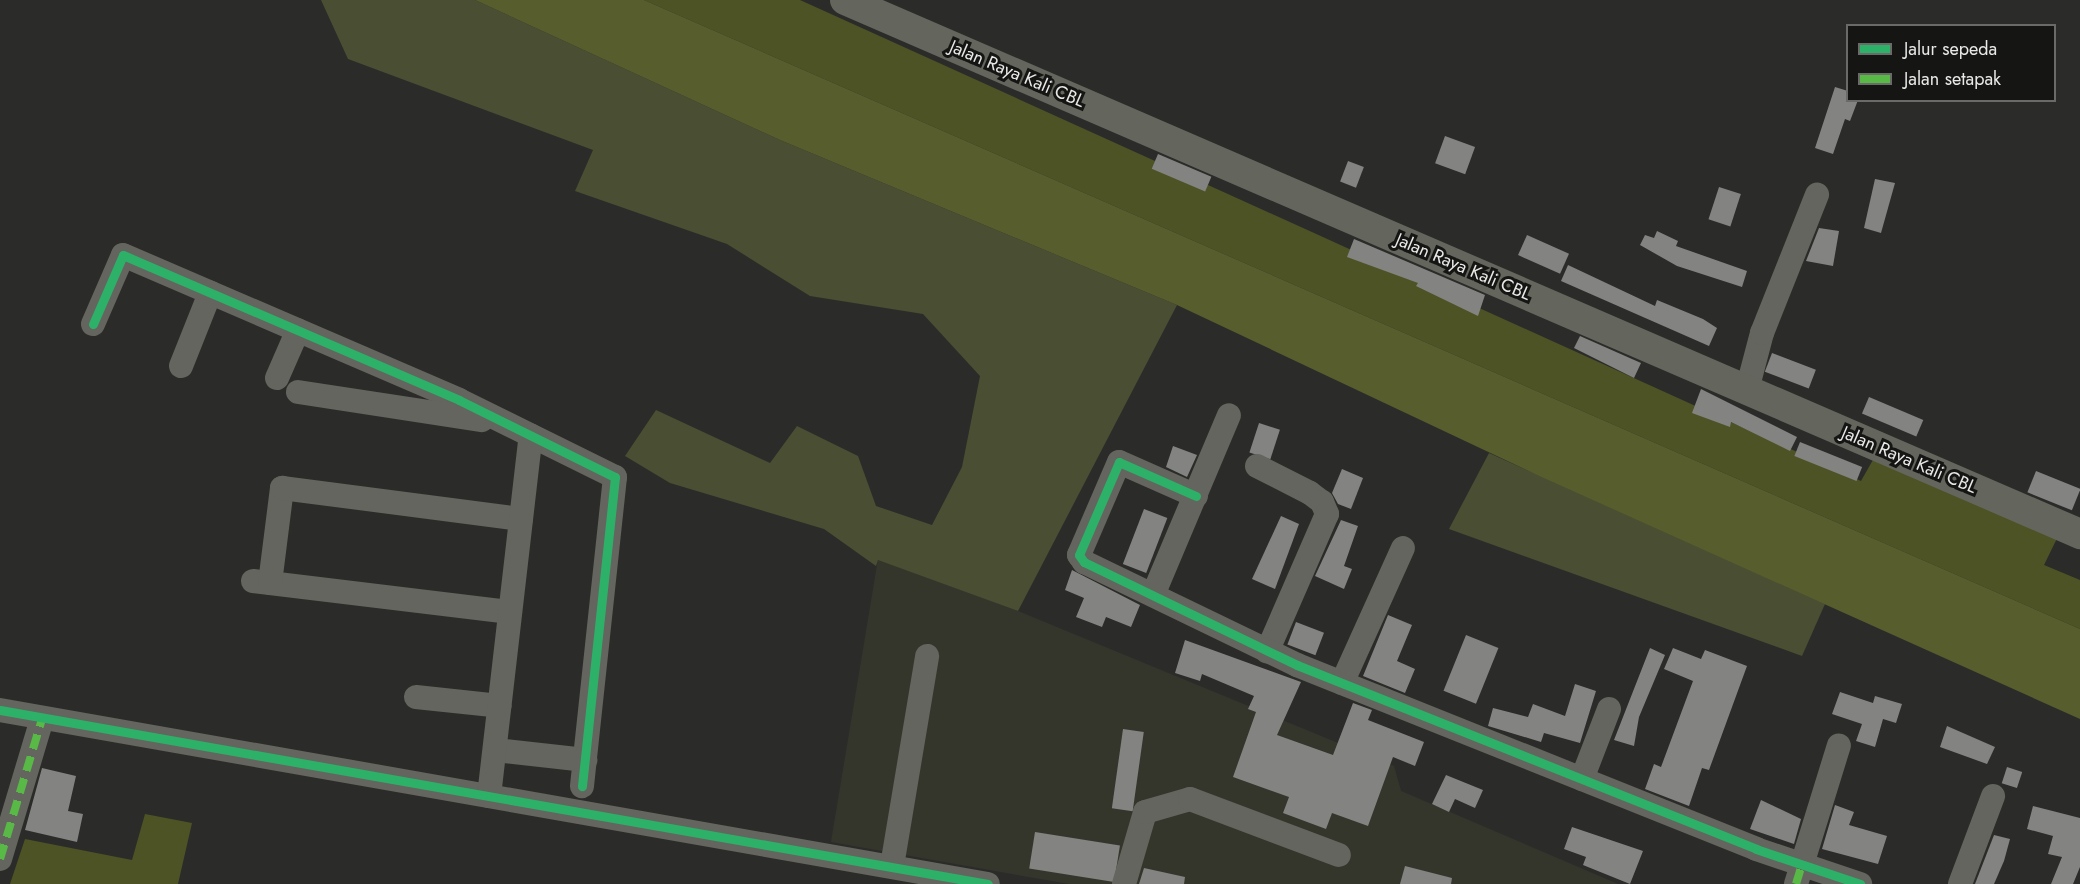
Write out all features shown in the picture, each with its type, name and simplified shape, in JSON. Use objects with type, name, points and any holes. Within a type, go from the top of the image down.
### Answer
[{"type":"main road","name":"Jalan Raya Kali CBL","points":[[845,0],[2079,532]]},
{"type":"street","points":[[1747,390],[1762,333],[1774,309],[1817,195]]},
{"type":"street","points":[[93,324],[123,255],[507,423],[615,477],[582,786]]},
{"type":"street","points":[[181,366],[210,293]]},
{"type":"street","points":[[277,378],[298,330]]},
{"type":"street","points":[[297,392],[507,423]]},
{"type":"street","points":[[1153,596],[1229,415]]},
{"type":"street","points":[[489,796],[531,435]]},
{"type":"street","points":[[1196,496],[1119,462],[1079,548],[1084,562],[1267,652],[1582,779],[1799,874],[1860,884]]},
{"type":"street","points":[[1257,466],[1310,493],[1322,502],[1327,514],[1267,652]]},
{"type":"street","points":[[510,612],[262,582],[282,488],[521,519]]},
{"type":"street","points":[[1342,683],[1403,548]]},
{"type":"street","points":[[892,866],[927,656]]},
{"type":"street","points":[[416,697],[500,706]]},
{"type":"street","points":[[1582,779],[1609,709]]},
{"type":"street","points":[[0,710],[988,884]]},
{"type":"street","points":[[0,860],[42,719]]},
{"type":"street","points":[[1799,874],[1839,745]]},
{"type":"street","points":[[495,750],[585,760]]},
{"type":"street","points":[[1960,884],[1993,796]]},
{"type":"street","points":[[1124,884],[1145,812],[1190,799],[1339,855]]},
{"type":"shaded area","points":[[321,0],[475,0],[780,140],[1177,305],[1018,611],[878,560],[876,566],[824,529],[670,483],[625,456],[656,410],[770,463],[797,426],[858,456],[876,506],[932,525],[962,467],[980,376],[923,314],[810,296],[727,244],[575,191],[593,150],[348,59]]},
{"type":"shaded area","points":[[475,0],[644,0],[2080,629],[2080,719],[1537,475],[1177,305],[780,140]]},
{"type":"shaded area","points":[[644,0],[800,0],[1861,481],[1878,451],[2064,524],[2044,565],[2080,580],[2080,629]]},
{"type":"shaded area","points":[[1489,453],[1825,604],[1802,656],[1449,529]]},
{"type":"shaded area","points":[[878,559],[1018,611],[1394,766],[1401,791],[1618,884],[1069,884],[831,842]]},
{"type":"shaded area","points":[[145,814],[192,823],[178,884],[10,884],[25,839],[132,860]]},
{"type":"building","points":[[1835,87],[1846,90],[1846,102],[1857,102],[1850,121],[1845,119],[1833,154],[1815,148]]},
{"type":"building","points":[[1445,136],[1475,147],[1465,174],[1435,163]]},
{"type":"building","points":[[1158,154],[1211,177],[1205,191],[1152,169]]},
{"type":"building","points":[[1348,161],[1364,167],[1356,188],[1340,182]]},
{"type":"building","points":[[1875,179],[1895,183],[1881,233],[1864,228]]},
{"type":"building","points":[[1719,187],[1741,194],[1730,226],[1708,219]]},
{"type":"building","points":[[1819,228],[1839,231],[1833,266],[1806,261]]},
{"type":"building","points":[[1657,231],[1678,241],[1676,246],[1747,271],[1742,287],[1677,266],[1640,245],[1645,235],[1654,238]]},
{"type":"building","points":[[1527,235],[1569,254],[1560,274],[1518,255]]},
{"type":"building","points":[[1354,239],[1485,295],[1478,316],[1416,286],[1418,283],[1347,257]]},
{"type":"building","points":[[1568,265],[1655,306],[1657,300],[1703,319],[1717,328],[1709,346],[1561,281]]},
{"type":"building","points":[[1580,336],[1641,363],[1634,378],[1574,348]]},
{"type":"building","points":[[1772,353],[1816,370],[1809,389],[1765,372]]},
{"type":"building","points":[[1701,389],[1797,437],[1790,451],[1731,422],[1730,427],[1692,413]]},
{"type":"building","points":[[1869,397],[1923,420],[1916,437],[1862,414]]},
{"type":"building","points":[[1259,423],[1280,430],[1270,459],[1249,452]]},
{"type":"building","points":[[1800,442],[1862,467],[1857,481],[1794,456]]},
{"type":"building","points":[[1173,446],[1197,455],[1187,477],[1166,467]]},
{"type":"building","points":[[1342,469],[1363,478],[1351,509],[1338,504],[1332,493]]},
{"type":"building","points":[[2036,471],[2080,489],[2072,510],[2027,492]]},
{"type":"building","points":[[1144,509],[1167,518],[1146,573],[1123,564]]},
{"type":"building","points":[[1281,516],[1299,524],[1275,589],[1252,579]]},
{"type":"building","points":[[1341,520],[1358,526],[1344,566],[1352,569],[1344,589],[1315,576]]},
{"type":"building","points":[[1072,570],[1140,605],[1131,627],[1106,617],[1102,627],[1076,617],[1084,598],[1065,590]]},
{"type":"building","points":[[1388,615],[1412,625],[1397,661],[1415,669],[1405,693],[1363,676]]},
{"type":"building","points":[[1296,622],[1324,633],[1315,655],[1287,644]]},
{"type":"building","points":[[1466,635],[1498,648],[1476,704],[1444,691]]},
{"type":"building","points":[[1185,640],[1301,682],[1277,735],[1333,755],[1353,703],[1372,710],[1368,720],[1424,742],[1415,766],[1393,757],[1368,826],[1332,813],[1326,829],[1283,813],[1289,797],[1233,777],[1256,712],[1248,709],[1254,696],[1202,674],[1200,681],[1175,673]]},
{"type":"building","points":[[1650,648],[1665,655],[1639,717],[1634,746],[1614,740]]},
{"type":"building","points":[[1673,648],[1701,659],[1705,650],[1747,666],[1709,770],[1702,768],[1689,806],[1645,789],[1654,764],[1661,767],[1693,681],[1664,669]]},
{"type":"building","points":[[1575,684],[1596,691],[1580,743],[1544,733],[1541,742],[1488,726],[1493,708],[1528,717],[1533,704],[1565,716]]},
{"type":"building","points":[[1840,692],[1873,703],[1875,696],[1902,704],[1896,723],[1883,719],[1875,747],[1856,741],[1862,724],[1832,714]]},
{"type":"building","points":[[1947,726],[1995,747],[1987,764],[1940,747]]},
{"type":"building","points":[[1123,729],[1144,732],[1133,811],[1112,808]]},
{"type":"building","points":[[2007,767],[2022,772],[2017,788],[2002,783]]},
{"type":"building","points":[[42,768],[76,776],[68,811],[83,814],[77,842],[25,830]]},
{"type":"building","points":[[1446,775],[1483,790],[1475,808],[1455,799],[1449,812],[1432,804]]},
{"type":"building","points":[[1761,800],[1801,819],[1794,844],[1750,829]]},
{"type":"building","points":[[1835,805],[1854,812],[1849,825],[1887,836],[1878,864],[1822,849]]},
{"type":"building","points":[[2033,806],[2080,818],[2080,867],[2073,884],[2051,884],[2062,857],[2048,854],[2053,836],[2027,829]]},
{"type":"building","points":[[1572,827],[1643,851],[1630,884],[1583,865],[1586,857],[1564,849]]},
{"type":"building","points":[[1035,832],[1120,845],[1114,882],[1029,869]]},
{"type":"building","points":[[1994,835],[2010,839],[2004,861],[1994,884],[1975,884]]},
{"type":"building","points":[[1405,866],[1452,878],[1451,884],[1400,884]]},
{"type":"building","points":[[1144,868],[1185,877],[1184,884],[1139,884]]},
{"type":"marked path","points":[[0,859],[42,719]]},
{"type":"marked path","points":[[1796,884],[1802,864]]},
{"type":"cycle path","points":[[93,324],[123,255],[459,400],[615,477],[582,786]]},
{"type":"cycle path","points":[[1196,496],[1119,462],[1079,555],[1084,562],[1297,665],[1756,849],[1860,884]]},
{"type":"cycle path","points":[[0,710],[988,884]]}]
